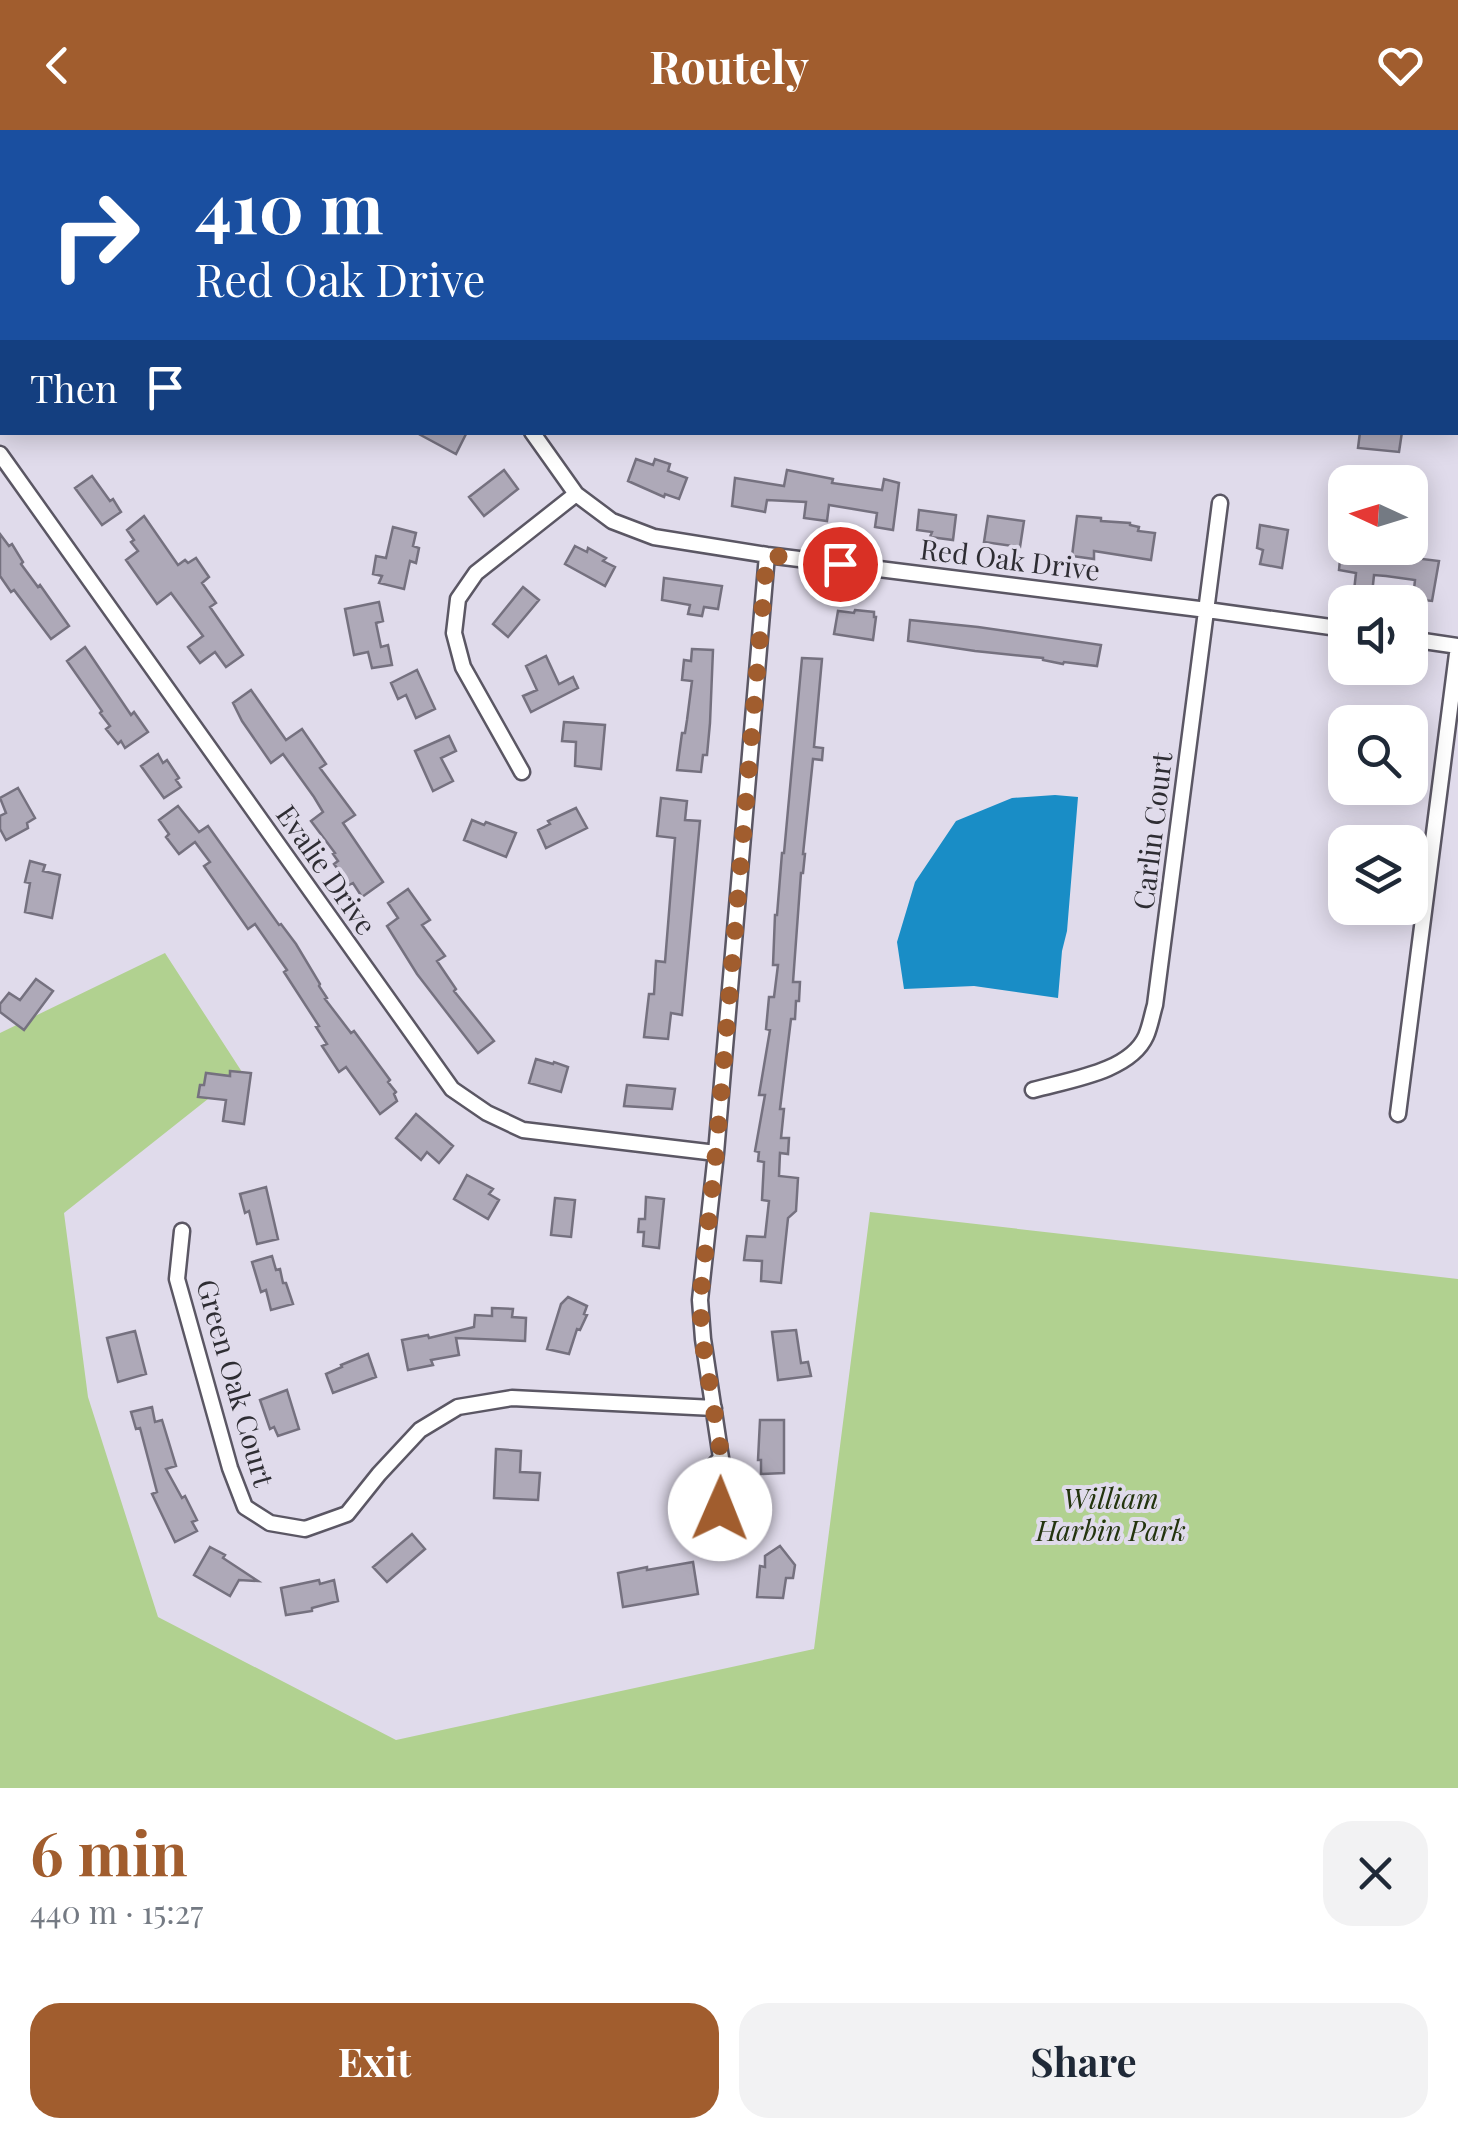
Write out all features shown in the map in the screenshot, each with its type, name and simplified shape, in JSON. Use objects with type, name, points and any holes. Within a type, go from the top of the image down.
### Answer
[{"type":"street","name":"Red Oak Drive","points":[[534,435],[576,494],[612,521],[654,537],[1328,628]]},
{"type":"street","name":"Evalie Drive","points":[[0,454],[452,1089],[487,1113],[523,1130],[716,1153]]},
{"type":"street","points":[[522,772],[464,667],[454,632],[458,599],[476,573],[576,494]]},
{"type":"street","name":"Carlin Court","points":[[1034,1090],[1105,1071],[1128,1058],[1145,1040],[1155,1005],[1220,503]]},
{"type":"street","points":[[720,1458],[700,1300],[767,555]]},
{"type":"street","points":[[1398,1114],[1458,646],[1428,642]]},
{"type":"street","name":"Green Oak Court","points":[[182,1231],[177,1279],[230,1468],[245,1507],[270,1523],[305,1529],[347,1514],[420,1430],[458,1407],[512,1398],[714,1408]]},
{"type":"green space","name":"William Harbin Park","points":[[165,953],[242,1072],[64,1213],[88,1397],[158,1617],[396,1740],[814,1649],[870,1212],[1458,1279],[1458,1788],[0,1788],[0,1033]]},
{"type":"water","points":[[1078,797],[1058,998],[974,986],[904,989],[897,942],[915,882],[956,821],[1012,798]]},
{"type":"building","points":[[421,435],[466,435],[456,454]]},
{"type":"building","points":[[1360,435],[1402,435],[1399,452],[1358,448]]},
{"type":"building","points":[[636,459],[653,465],[655,459],[670,464],[668,471],[687,478],[679,499],[665,494],[664,497],[628,481]]},
{"type":"building","points":[[504,470],[518,489],[484,516],[469,497]]},
{"type":"building","points":[[787,470],[833,479],[832,483],[882,490],[884,479],[899,483],[893,530],[875,527],[877,513],[829,505],[827,521],[804,518],[806,502],[767,500],[765,512],[732,506],[735,478],[784,486]]},
{"type":"building","points":[[92,476],[121,512],[102,525],[75,488]]},
{"type":"building","points":[[919,510],[956,515],[953,540],[930,537],[932,532],[917,530]]},
{"type":"building","points":[[144,516],[178,565],[196,558],[209,577],[202,583],[216,603],[210,607],[243,655],[226,667],[215,652],[200,663],[188,647],[203,636],[171,593],[157,604],[126,560],[138,551],[127,530]]},
{"type":"building","points":[[988,516],[1024,521],[1020,547],[984,542]]},
{"type":"building","points":[[1077,516],[1130,523],[1139,527],[1138,531],[1155,533],[1151,560],[1094,551],[1094,559],[1072,556]]},
{"type":"building","points":[[1260,525],[1288,530],[1282,568],[1260,564]]},
{"type":"building","points":[[393,527],[416,533],[413,546],[419,548],[416,563],[410,561],[404,589],[379,583],[382,576],[373,574],[376,556],[386,558]]},
{"type":"building","points":[[0,534],[9,546],[12,544],[21,564],[69,626],[51,639],[0,576]]},
{"type":"building","points":[[575,546],[587,552],[588,548],[615,567],[605,586],[565,564]]},
{"type":"building","points":[[1428,560],[1439,561],[1432,601],[1428,601],[1428,585],[1414,585],[1415,580],[1374,575],[1373,585],[1355,585],[1356,573],[1339,570],[1339,565],[1428,565]]},
{"type":"building","points":[[664,578],[722,586],[718,609],[704,607],[702,616],[688,614],[690,605],[662,600]]},
{"type":"building","points":[[523,587],[539,600],[508,637],[493,624]]},
{"type":"building","points":[[379,602],[383,621],[376,623],[381,647],[388,645],[392,665],[372,668],[368,652],[354,655],[345,609]]},
{"type":"building","points":[[838,611],[874,612],[873,640],[834,634]]},
{"type":"building","points":[[910,620],[1101,645],[1097,666],[1063,664],[908,641]]},
{"type":"building","points":[[85,647],[131,715],[134,712],[148,732],[125,748],[106,729],[110,726],[102,711],[67,661]]},
{"type":"building","points":[[692,649],[713,650],[707,755],[703,755],[701,772],[677,770],[692,681],[682,680],[684,660],[691,661]]},
{"type":"building","points":[[546,656],[559,684],[573,677],[578,688],[531,712],[523,696],[537,690],[526,666]]},
{"type":"building","points":[[802,658],[822,659],[814,747],[823,748],[822,760],[813,759],[793,982],[800,982],[799,1001],[795,1019],[791,1019],[780,1109],[784,1109],[781,1138],[789,1138],[788,1154],[780,1153],[779,1176],[798,1178],[796,1211],[788,1218],[781,1283],[761,1281],[762,1261],[744,1260],[747,1236],[765,1237],[769,1201],[762,1200],[764,1162],[758,1161],[759,1152],[755,1151],[765,1095],[759,1095],[770,1030],[766,1029],[769,997],[774,997],[778,965],[773,965],[775,915]]},
{"type":"building","points":[[417,670],[435,709],[416,718],[406,695],[398,699],[391,683]]},
{"type":"building","points":[[251,690],[286,740],[302,729],[326,764],[320,768],[355,815],[343,823],[383,882],[362,897],[334,864],[338,861],[335,853],[311,821],[323,812],[314,797],[283,754],[271,763],[242,721],[233,703]]},
{"type":"building","points":[[564,722],[605,725],[601,769],[575,766],[576,742],[562,741]]},
{"type":"building","points":[[449,736],[456,751],[441,758],[453,781],[433,791],[415,751]]},
{"type":"building","points":[[158,754],[163,763],[167,760],[181,787],[164,798],[141,766]]},
{"type":"building","points":[[18,788],[35,818],[27,823],[28,828],[6,840],[0,829],[0,816],[6,813],[0,798]]},
{"type":"building","points":[[661,798],[687,801],[685,820],[700,821],[682,1015],[671,1013],[668,1039],[644,1037],[649,994],[654,994],[656,961],[665,962],[675,838],[657,836]]},
{"type":"building","points":[[178,806],[199,832],[208,826],[296,944],[325,999],[390,1080],[397,1101],[380,1114],[346,1067],[339,1072],[322,1046],[327,1044],[316,1027],[319,1026],[284,972],[287,970],[255,924],[248,929],[204,866],[210,862],[195,842],[179,854],[166,837],[169,834],[159,820]]},
{"type":"building","points":[[576,808],[587,828],[546,848],[538,830]]},
{"type":"building","points":[[472,820],[516,833],[506,857],[464,840]]},
{"type":"building","points":[[30,861],[45,865],[43,871],[60,875],[52,918],[25,912]]},
{"type":"building","points":[[408,889],[430,920],[422,925],[445,956],[437,961],[454,991],[494,1041],[478,1053],[417,974],[387,926],[398,918],[388,903]]},
{"type":"building","points":[[36,979],[53,991],[24,1030],[0,1012],[0,1004],[9,993],[20,1000]]},
{"type":"building","points":[[536,1059],[568,1067],[561,1092],[529,1083]]},
{"type":"building","points":[[230,1071],[251,1073],[244,1124],[223,1121],[226,1100],[198,1097],[206,1073],[230,1076]]},
{"type":"building","points":[[627,1085],[675,1089],[672,1109],[624,1106]]},
{"type":"building","points":[[416,1114],[453,1146],[439,1163],[427,1152],[421,1160],[396,1138]]},
{"type":"building","points":[[467,1175],[493,1189],[489,1194],[499,1200],[488,1219],[454,1199]]},
{"type":"building","points":[[266,1187],[278,1239],[257,1244],[249,1211],[245,1213],[240,1194]]},
{"type":"building","points":[[646,1197],[664,1199],[659,1248],[643,1246],[644,1232],[638,1232],[639,1219],[645,1219]]},
{"type":"building","points":[[555,1198],[575,1200],[571,1237],[551,1235]]},
{"type":"building","points":[[272,1256],[293,1304],[271,1310],[252,1262]]},
{"type":"building","points":[[568,1297],[587,1306],[587,1315],[580,1330],[577,1329],[569,1354],[547,1349],[561,1304]]},
{"type":"building","points":[[492,1308],[513,1309],[512,1317],[526,1318],[525,1341],[456,1338],[459,1355],[431,1360],[433,1365],[408,1370],[402,1340],[474,1327],[475,1315],[492,1316]]},
{"type":"building","points":[[796,1330],[801,1363],[808,1362],[811,1376],[778,1380],[772,1332]]},
{"type":"building","points":[[135,1331],[146,1374],[118,1382],[107,1338]]},
{"type":"building","points":[[368,1354],[376,1377],[333,1393],[326,1374]]},
{"type":"building","points":[[287,1390],[299,1429],[278,1436],[274,1427],[270,1429],[260,1400]]},
{"type":"building","points":[[152,1407],[155,1422],[162,1420],[176,1466],[166,1469],[197,1520],[192,1522],[197,1531],[175,1542],[152,1494],[157,1492],[140,1428],[136,1429],[131,1412]]},
{"type":"building","points":[[760,1420],[784,1420],[784,1473],[761,1474]]},
{"type":"building","points":[[496,1449],[521,1451],[520,1472],[540,1473],[538,1500],[494,1498]]},
{"type":"building","points":[[412,1534],[425,1549],[387,1582],[373,1567]]},
{"type":"building","points":[[780,1546],[795,1565],[793,1578],[786,1578],[783,1598],[757,1597],[760,1566],[765,1567],[765,1556]]},
{"type":"building","points":[[210,1547],[258,1581],[239,1580],[230,1596],[194,1575]]},
{"type":"building","points":[[693,1562],[698,1594],[623,1607],[618,1573]]},
{"type":"building","points":[[319,1580],[320,1584],[334,1580],[338,1601],[286,1615],[281,1588]]},
{"type":"route","points":[[720,1509],[727,1490],[702,1338],[700,1300],[767,555],[840,564]]}]
